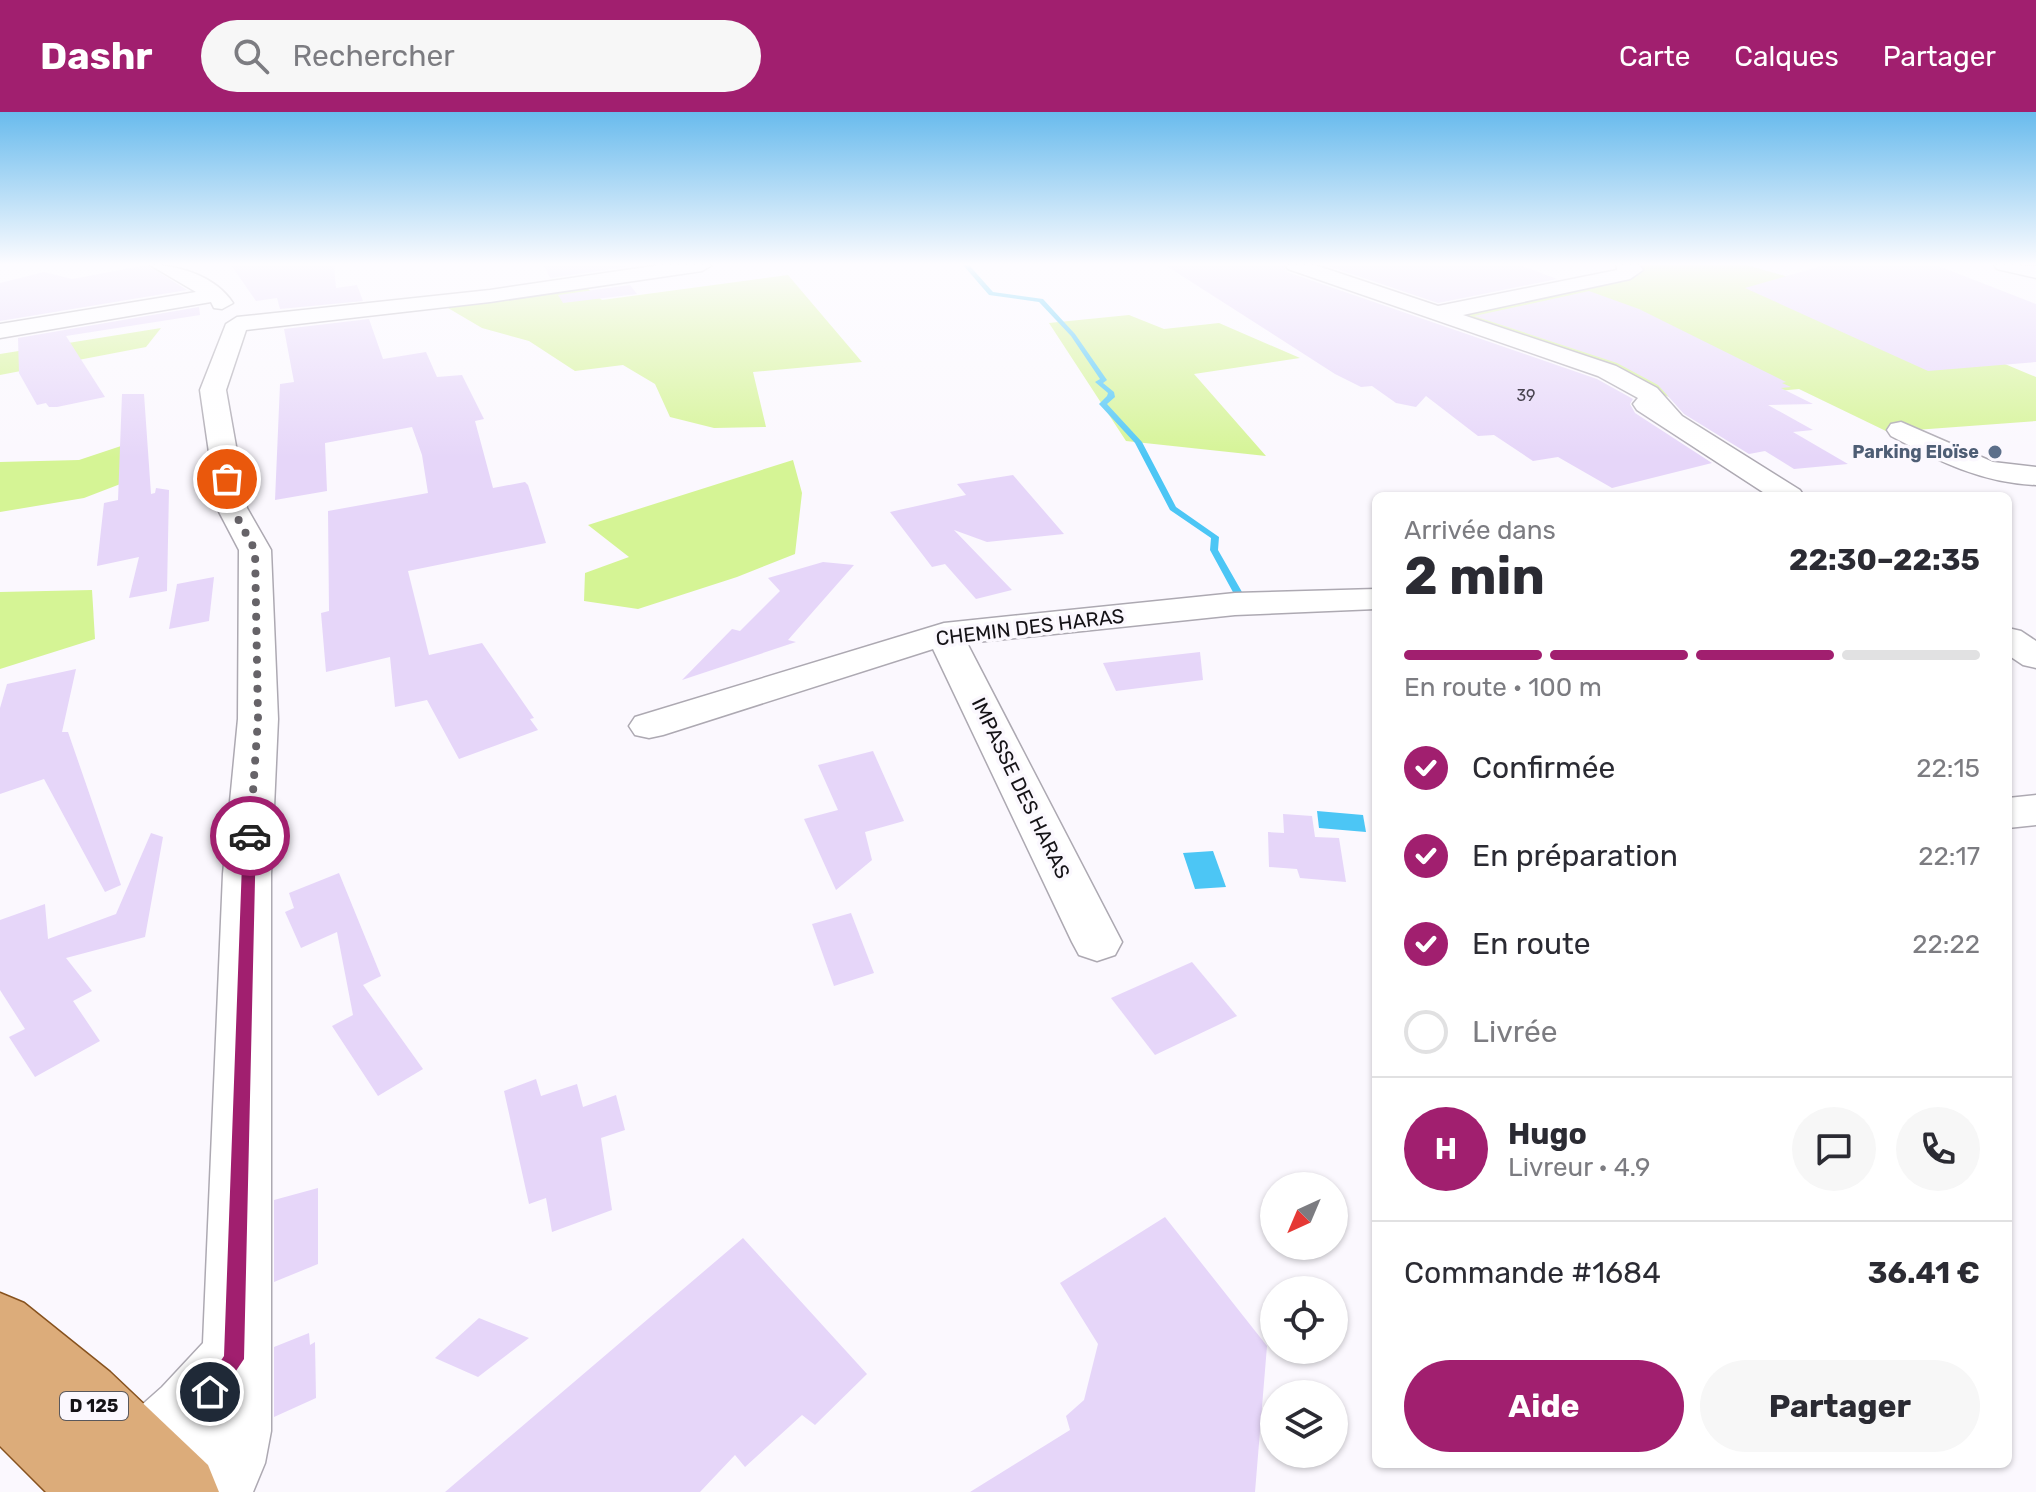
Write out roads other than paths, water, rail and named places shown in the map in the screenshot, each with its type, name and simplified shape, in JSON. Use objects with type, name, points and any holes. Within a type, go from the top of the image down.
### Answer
[{"type":"main road","name":"D 125","points":[[0,1327],[39,1356],[131,1482]]},
{"type":"main road","name":"D 125","points":[[0,1396],[131,1482]]},
{"type":"street","points":[[213,1492],[228,1463],[235,1431],[234,1359],[247,874],[258,719],[255,550],[232,508],[213,390],[224,329]]},
{"type":"street","points":[[1479,329],[1552,353],[1610,381],[1783,492]]},
{"type":"street","points":[[1901,430],[1961,462],[2000,475],[2036,476]]},
{"type":"street","name":"CHEMIN DES HARAS","points":[[649,726],[944,634],[1235,604],[1372,599]]},
{"type":"street","name":"IMPASSE DES HARAS","points":[[944,634],[1097,942]]},
{"type":"street","points":[[2012,642],[2036,657]]},
{"type":"street","points":[[2012,813],[2036,810]]},
{"type":"street","points":[[131,1482],[210,1392],[234,1359]]},
{"type":"water","points":[[1317,811],[1363,815],[1366,832],[1319,828]]},
{"type":"water","points":[[1213,851],[1226,887],[1195,889],[1183,853]]},
{"type":"waterway","points":[[1068,329],[1104,380],[1098,382],[1111,392],[1111,397],[1103,404],[1138,442],[1173,508],[1215,537],[1214,550],[1237,592]]},
{"type":"place","name":"Parking Eloïse","points":[[1995,452]]}]
